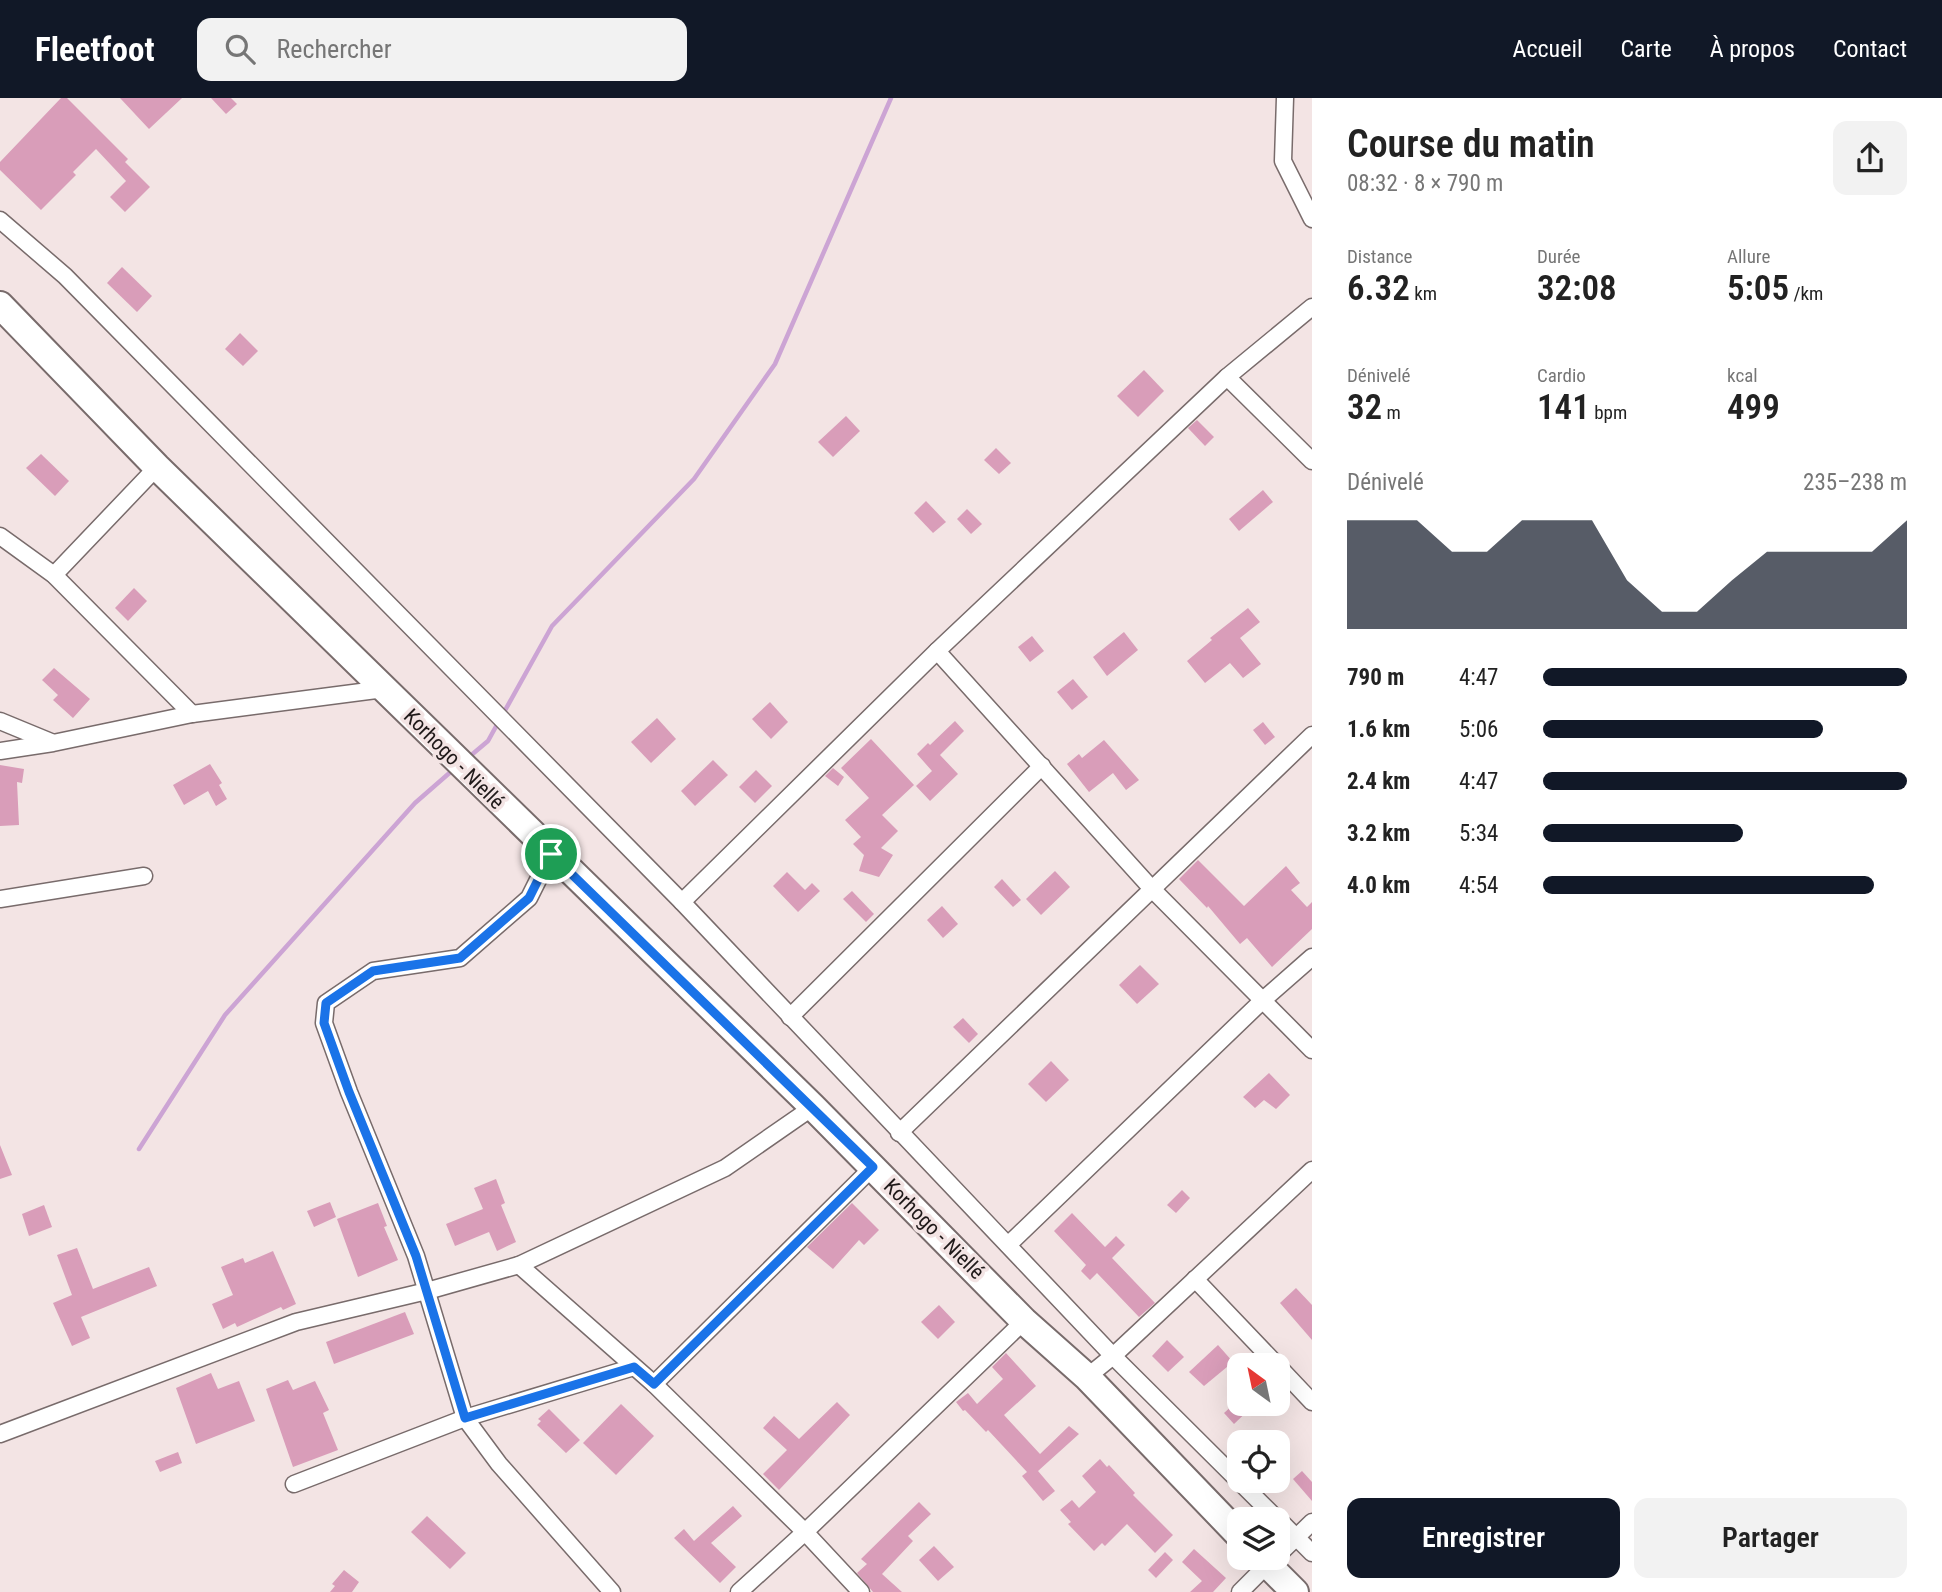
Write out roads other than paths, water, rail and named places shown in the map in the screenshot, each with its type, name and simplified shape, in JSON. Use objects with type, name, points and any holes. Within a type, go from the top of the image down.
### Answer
[{"type":"main road","name":"Korhogo - Niellé","points":[[0,304],[157,467],[813,1107],[1024,1321],[1087,1377],[1227,1523]]},
{"type":"main road","points":[[1278,1570],[1295,1592]]},
{"type":"street","points":[[1285,98],[1283,161],[1312,219]]},
{"type":"street","points":[[0,219],[65,276],[682,902],[1113,1356],[1265,1507]]},
{"type":"street","points":[[682,902],[937,651],[1227,377],[1312,307]]},
{"type":"street","points":[[1227,377],[1312,461]]},
{"type":"street","points":[[54,575],[157,467]]},
{"type":"street","points":[[0,536],[54,575],[192,714]]},
{"type":"street","points":[[937,651],[1152,889],[1312,1051]]},
{"type":"street","points":[[0,751],[53,743],[192,714],[384,690]]},
{"type":"street","points":[[0,721],[53,743]]},
{"type":"street","points":[[899,1133],[1312,735]]},
{"type":"street","points":[[790,1017],[1042,766]]},
{"type":"street","points":[[551,854],[529,898],[460,958],[373,971],[326,1003],[324,1023],[416,1256],[465,1418],[499,1464],[611,1592]]},
{"type":"street","points":[[0,899],[144,876]]},
{"type":"street","points":[[1008,1245],[1263,1000],[1312,957]]},
{"type":"street","points":[[0,1434],[296,1322],[427,1291],[519,1265],[725,1168],[813,1107]]},
{"type":"street","points":[[654,1384],[873,1167]]},
{"type":"street","points":[[1087,1377],[1113,1356],[1312,1170]]},
{"type":"street","points":[[519,1265],[654,1384],[805,1532],[861,1592]]},
{"type":"street","points":[[1195,1279],[1266,1353]]},
{"type":"street","points":[[739,1592],[1024,1321]]},
{"type":"street","points":[[294,1484],[465,1418],[634,1367]]},
{"type":"street","points":[[1290,1379],[1312,1402]]},
{"type":"street","points":[[1290,1543],[1312,1522]]},
{"type":"street","points":[[1290,1532],[1312,1553]]},
{"type":"street","points":[[1240,1592],[1260,1570]]},
{"type":"waterway","points":[[503,714],[552,626],[694,479],[775,364],[891,98]]},
{"type":"waterway","points":[[469,757],[488,741],[499,721]]},
{"type":"waterway","points":[[139,1149],[225,1015],[415,803],[454,769]]}]
